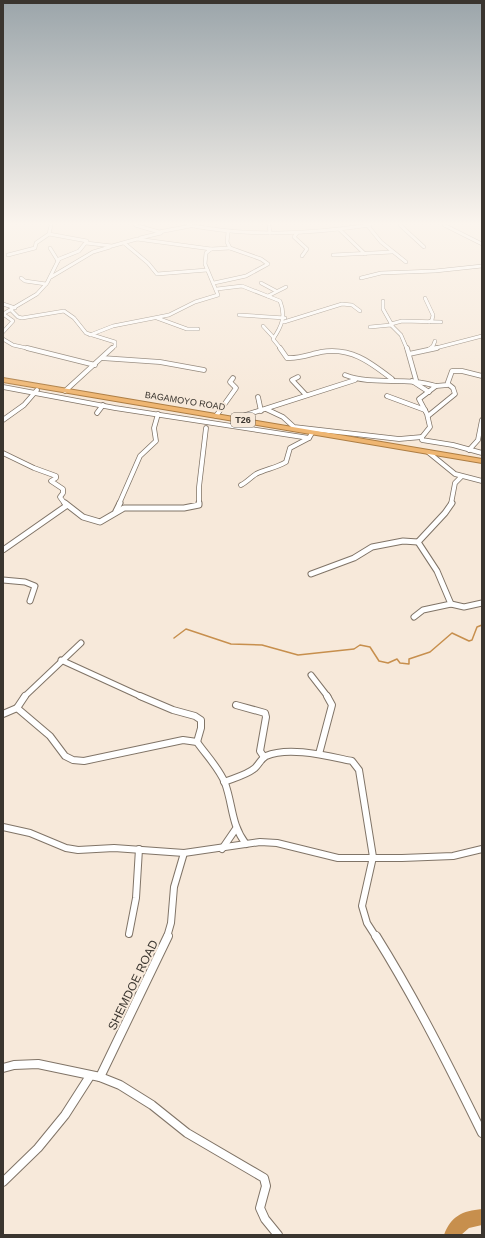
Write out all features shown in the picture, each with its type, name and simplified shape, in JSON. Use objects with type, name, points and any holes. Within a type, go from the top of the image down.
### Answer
[{"type":"highway","name":"BAGAMOYO ROAD","points":[[3,385],[40,386],[233,419],[310,435],[428,451],[482,461]]},
{"type":"street","points":[[37,283],[46,284]]},
{"type":"street","points":[[90,335],[113,326],[156,318],[216,296],[218,295],[214,283]]},
{"type":"street","points":[[261,283],[276,291]]},
{"type":"street","points":[[3,332],[13,321],[3,314],[34,297],[46,284]]},
{"type":"street","points":[[216,289],[242,286],[281,301],[284,320],[274,338]]},
{"type":"street","points":[[268,296],[286,287]]},
{"type":"street","points":[[424,298],[433,316],[432,320],[429,322]]},
{"type":"street","points":[[383,301],[383,309],[400,336],[409,354],[416,380]]},
{"type":"street","points":[[3,304],[13,309],[18,317],[22,318],[64,311],[90,335],[116,343],[94,366],[66,391]]},
{"type":"street","points":[[239,315],[284,320],[342,304],[352,305],[360,311]]},
{"type":"street","points":[[156,318],[187,329],[198,329]]},
{"type":"street","points":[[370,327],[392,325],[402,321],[441,322]]},
{"type":"street","points":[[263,326],[274,338],[288,359],[321,351],[350,352],[360,355],[392,379]]},
{"type":"street","points":[[409,354],[482,336]]},
{"type":"street","points":[[3,339],[13,345],[94,366]]},
{"type":"street","points":[[426,351],[433,346],[435,341]]},
{"type":"street","points":[[102,358],[160,362],[204,370]]},
{"type":"street","points":[[448,384],[450,373],[454,370],[482,376]]},
{"type":"street","points":[[345,375],[355,380]]},
{"type":"street","points":[[298,377],[292,380],[293,383],[306,395]]},
{"type":"street","points":[[216,416],[236,388],[230,382],[233,378]]},
{"type":"street","points":[[233,419],[355,380],[416,380],[436,386],[448,384],[453,388],[455,394],[428,416]]},
{"type":"street","points":[[410,380],[429,392]]},
{"type":"street","points":[[3,385],[103,405],[208,423],[310,435]]},
{"type":"street","points":[[3,420],[24,405],[40,386]]},
{"type":"street","points":[[266,409],[282,417],[294,427],[399,439],[422,437],[430,429],[428,416],[419,398],[436,386]]},
{"type":"street","points":[[387,396],[425,410]]},
{"type":"street","points":[[258,397],[260,411]]},
{"type":"street","points":[[97,413],[103,405]]},
{"type":"street","points":[[116,511],[140,456],[156,441],[154,428],[158,414]]},
{"type":"street","points":[[469,450],[475,447],[482,420]]},
{"type":"street","points":[[198,472],[208,423]]},
{"type":"street","points":[[3,453],[34,468],[56,476],[56,478],[51,481],[63,489],[63,493],[60,497],[66,506],[86,518],[100,522],[116,511],[124,508],[192,507],[199,505],[199,487],[206,428]]},
{"type":"street","points":[[241,485],[249,481],[256,474],[277,468],[286,462],[290,448],[310,435]]},
{"type":"street","points":[[422,437],[424,441],[482,453]]},
{"type":"street","points":[[428,451],[441,461],[449,470],[461,477],[482,481]]},
{"type":"street","points":[[311,574],[354,558],[372,546],[403,541],[418,542],[432,528],[453,501],[453,487],[461,477]]},
{"type":"street","points":[[3,550],[6,546],[66,506]]},
{"type":"street","points":[[418,542],[437,571],[451,604]]},
{"type":"street","points":[[3,580],[13,580],[35,586],[30,601]]},
{"type":"street","points":[[414,616],[423,610],[451,604],[464,607],[482,603]]},
{"type":"street","points":[[3,714],[17,708],[22,698],[81,642]]},
{"type":"street","points":[[61,660],[133,694],[179,712],[197,716],[200,720],[201,728],[197,742]]},
{"type":"street","points":[[311,676],[328,697],[332,705],[320,754]]},
{"type":"street","points":[[236,705],[265,713],[266,717],[260,751],[264,757]]},
{"type":"street","points":[[17,708],[50,736],[65,756],[73,760],[84,761],[183,740],[197,742],[215,766],[224,782],[235,830],[246,844]]},
{"type":"street","points":[[224,782],[249,772],[255,768],[264,757],[280,752],[320,754],[352,761],[359,770],[374,858],[364,893],[362,906],[367,923],[399,973],[442,1050],[482,1132]]},
{"type":"street","points":[[3,827],[30,834],[66,848],[78,850],[114,848],[184,853],[222,849],[246,844],[277,843],[338,858],[374,858],[453,856],[482,849]]},
{"type":"street","points":[[222,849],[235,830]]},
{"type":"street","points":[[129,934],[136,898],[139,849]]},
{"type":"street","name":"SHEMDOE ROAD","points":[[100,1077],[167,939],[171,923],[174,887],[184,853]]},
{"type":"street","points":[[3,1068],[14,1065],[38,1064],[100,1077],[120,1085],[139,1097],[187,1133],[264,1178],[267,1188],[260,1208],[278,1235]]},
{"type":"street","points":[[3,1182],[38,1148],[60,1121],[90,1076]]},
{"type":"waterway","points":[[174,638],[186,629],[231,644],[262,645],[298,655],[354,649],[360,645],[370,647],[379,661],[388,663],[397,659],[400,663],[409,664],[409,659],[430,652],[452,633],[469,641],[472,640],[477,627],[482,625]]},
{"type":"waterway","points":[[452,1235],[460,1224],[473,1218],[482,1217]]}]
